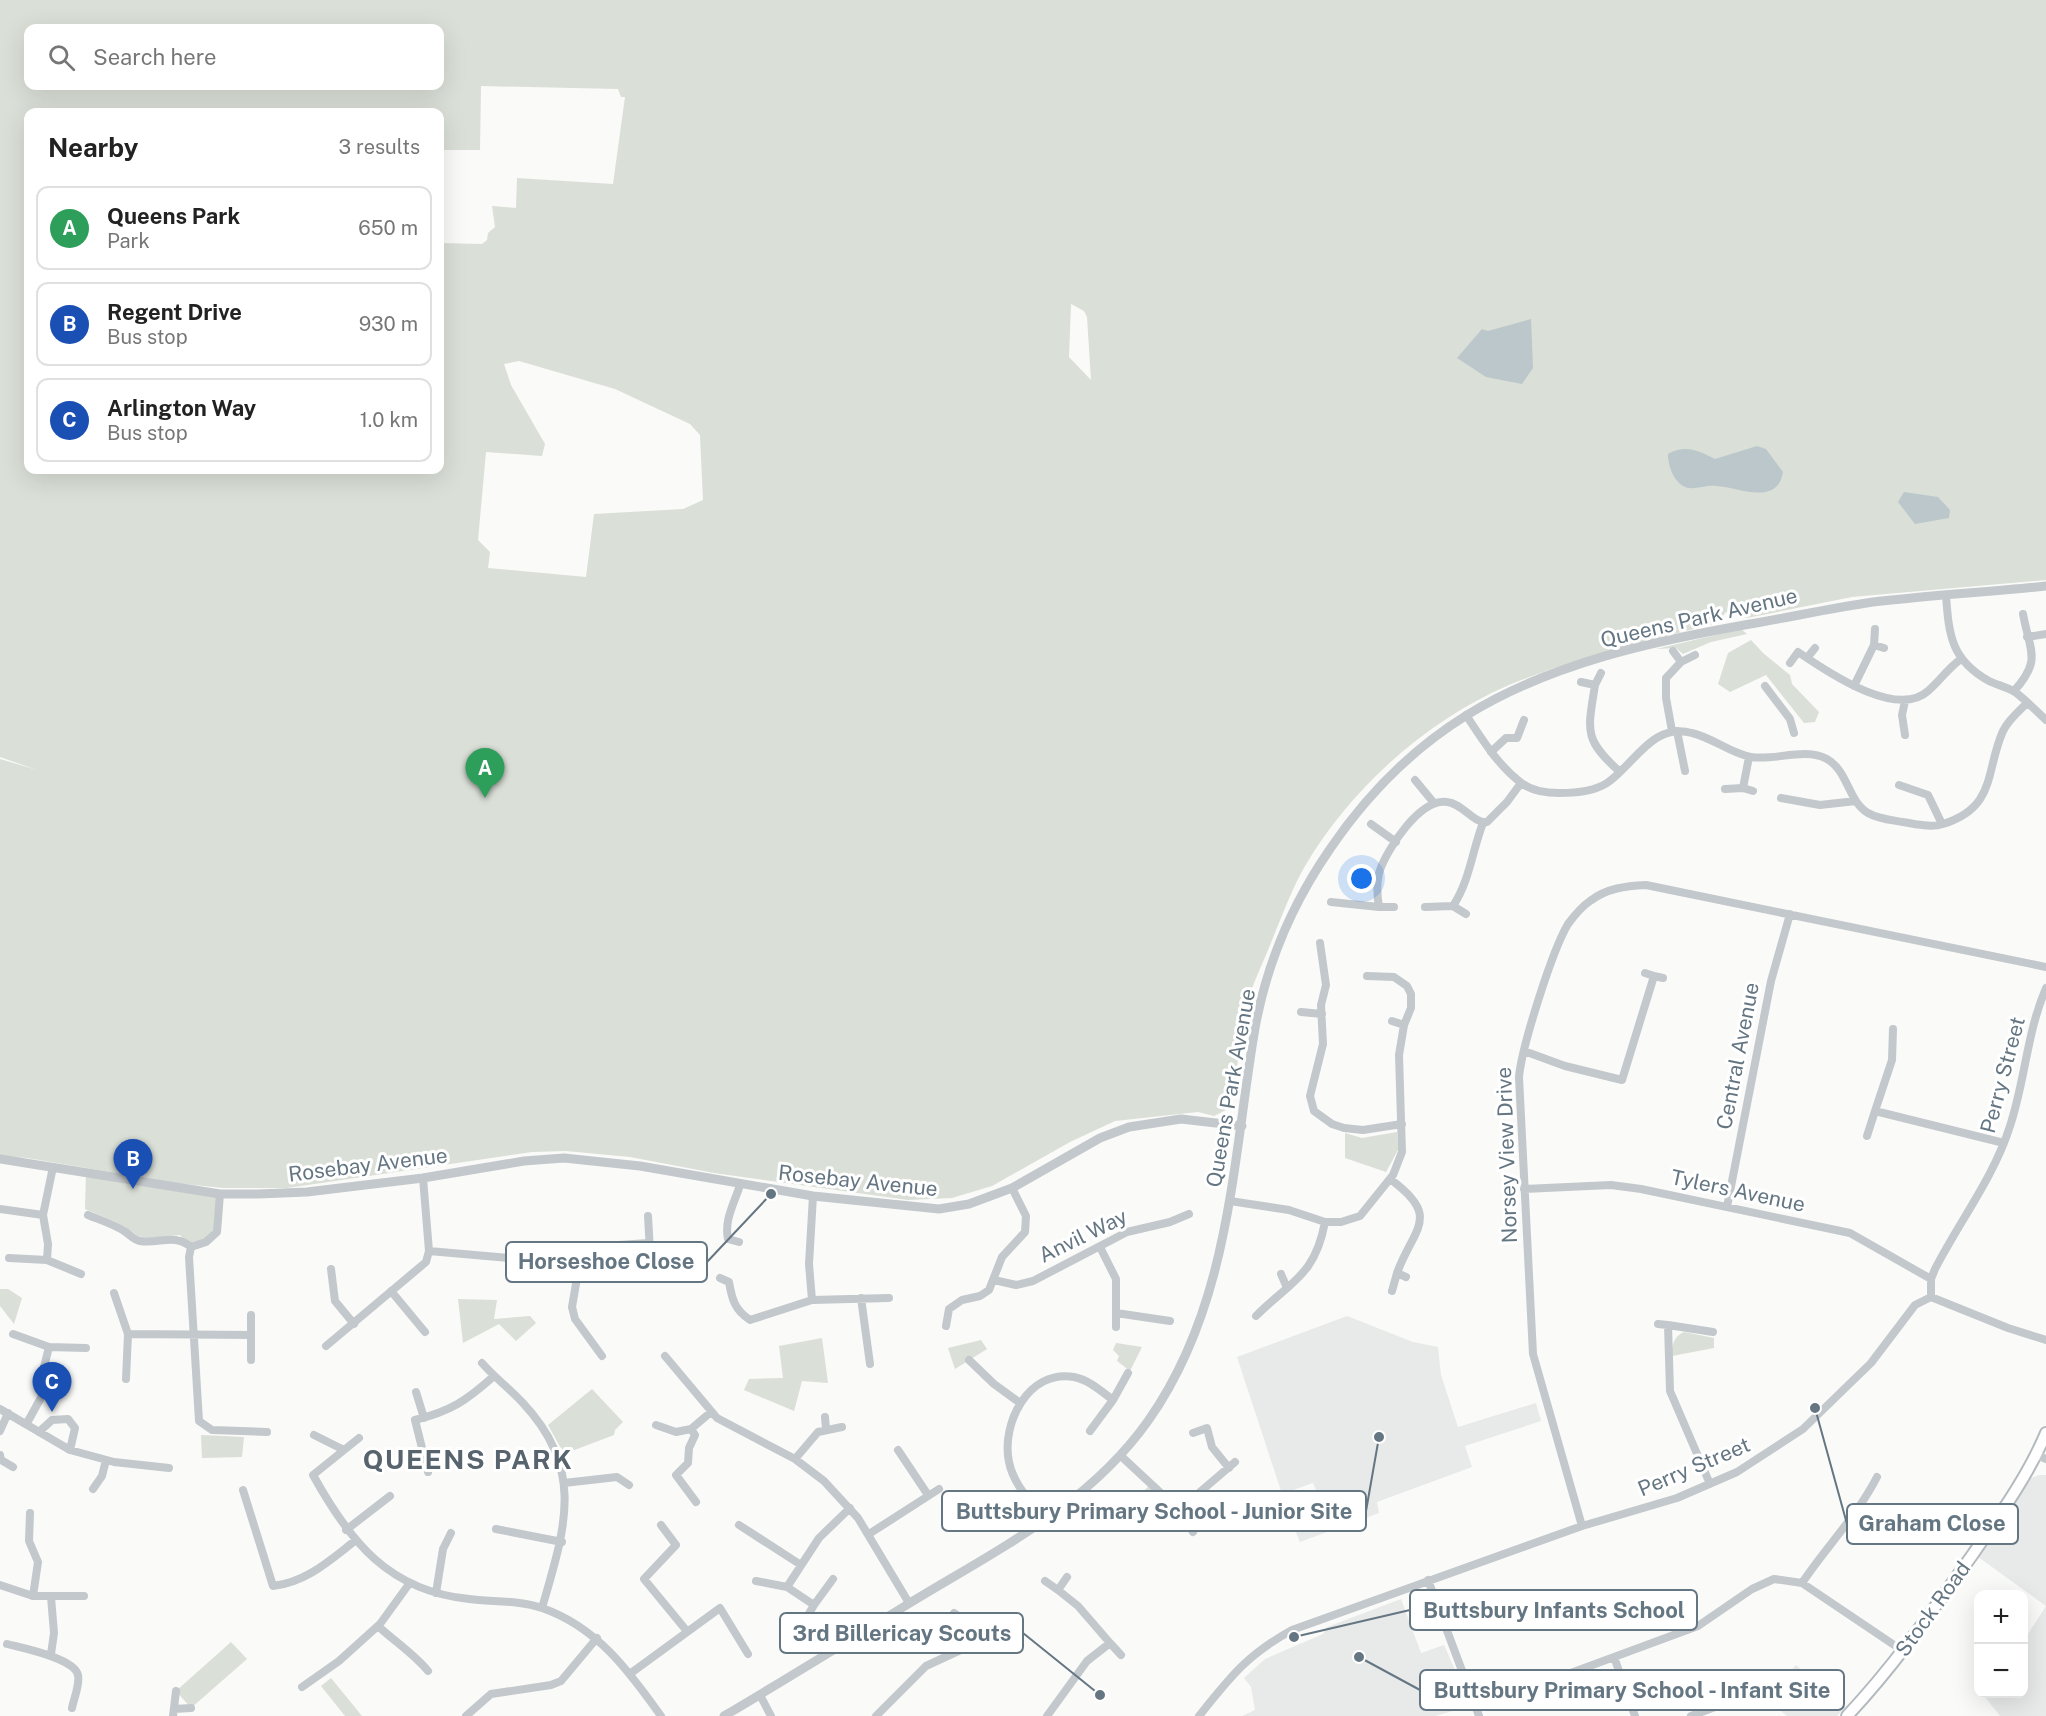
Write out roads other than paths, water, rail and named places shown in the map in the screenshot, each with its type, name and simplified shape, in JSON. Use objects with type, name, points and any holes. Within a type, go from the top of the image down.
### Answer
[{"type":"main road","name":"Stock Road","points":[[1847,1716],[1903,1651],[2041,1457],[2046,1433]]},
{"type":"street","name":"Queens Park Avenue","points":[[724,1716],[1045,1521],[1075,1498],[1121,1456],[1157,1407],[1190,1346],[1214,1282],[1242,1126],[1254,1032],[1269,974],[1286,928],[1307,885],[1344,828],[1376,790],[1422,748],[1466,716],[1512,691],[1568,669],[1659,642],[1817,611],[2046,586]]},
{"type":"street","points":[[1946,596],[1949,632],[1952,644],[1961,659],[1981,676],[2014,692],[2046,720]]},
{"type":"street","points":[[2014,692],[2032,668],[2023,614]]},
{"type":"street","points":[[1854,686],[1874,645],[1875,629]]},
{"type":"street","points":[[2027,637],[2046,634]]},
{"type":"street","points":[[1874,645],[1884,648]]},
{"type":"street","points":[[1807,657],[1815,648]]},
{"type":"street","points":[[1673,651],[1681,662]]},
{"type":"street","points":[[1790,663],[1798,652],[1869,693],[1905,700],[1914,699],[1928,692],[1944,672],[1961,659]]},
{"type":"street","points":[[1684,771],[1666,698],[1666,678],[1681,662],[1695,655]]},
{"type":"street","points":[[1601,673],[1595,685],[1589,734],[1598,750],[1619,771]]},
{"type":"street","points":[[1581,682],[1595,685]]},
{"type":"street","points":[[1765,686],[1790,719],[1794,733]]},
{"type":"street","points":[[1905,700],[1902,715],[1905,735]]},
{"type":"street","points":[[1466,716],[1491,752],[1521,783],[1548,793],[1585,792],[1609,782],[1648,742],[1675,731],[1692,733],[1749,757],[1808,755],[1826,758],[1842,775],[1863,810],[1876,817],[1924,825],[1942,824],[1969,810],[1983,797],[2005,728],[2027,703]]},
{"type":"street","points":[[1491,752],[1506,738],[1517,738],[1524,720]]},
{"type":"street","points":[[1743,788],[1749,757]]},
{"type":"street","points":[[1415,780],[1434,803]]},
{"type":"street","points":[[1453,906],[1466,884],[1474,847],[1483,823],[1492,819],[1521,783]]},
{"type":"street","points":[[1899,785],[1928,795],[1942,824]]},
{"type":"street","points":[[1725,789],[1743,788],[1753,791]]},
{"type":"street","points":[[1781,798],[1820,805],[1856,801]]},
{"type":"street","points":[[1378,907],[1381,868],[1396,842],[1416,816],[1434,803],[1449,802],[1458,805],[1483,823]]},
{"type":"street","points":[[1371,824],[1396,842]]},
{"type":"street","name":"Norsey View Drive","points":[[1582,1526],[1533,1354],[1519,1077],[1524,1051],[1567,926],[1589,901],[1605,892],[1622,887],[1646,885],[2046,967]]},
{"type":"street","points":[[1331,903],[1394,908]]},
{"type":"street","points":[[1425,907],[1453,906],[1466,914]]},
{"type":"street","name":"Central Avenue","points":[[1727,1207],[1771,981],[1790,914]]},
{"type":"street","points":[[1320,943],[1326,985],[1322,1014],[1323,1044],[1310,1096],[1314,1111],[1332,1124],[1344,1128],[1374,1130],[1402,1124]]},
{"type":"street","points":[[1645,973],[1663,978]]},
{"type":"street","points":[[1230,1201],[1289,1210],[1325,1222],[1341,1222],[1360,1216],[1390,1179],[1402,1152],[1398,1076],[1404,1025],[1411,1008],[1411,994],[1407,986],[1394,977],[1367,976]]},
{"type":"street","points":[[1524,1051],[1565,1066],[1622,1080],[1654,976]]},
{"type":"street","name":"Perry Street","points":[[1199,1716],[1242,1664],[1266,1644],[1292,1630],[1582,1526],[1644,1509],[1710,1484],[1771,1452],[1803,1429],[1871,1363],[1915,1305],[1931,1297],[1931,1279],[2004,1143],[2023,1077],[2032,1028],[2046,988]]},
{"type":"street","points":[[1301,1012],[1322,1014]]},
{"type":"street","points":[[1392,1021],[1404,1025]]},
{"type":"street","points":[[1867,1136],[1892,1060],[1893,1029]]},
{"type":"street","points":[[1875,1111],[2004,1143]]},
{"type":"street","name":"Rosebay Avenue","points":[[0,1159],[220,1194],[307,1192],[423,1178],[524,1161],[564,1158],[629,1164],[813,1196],[939,1209],[969,1204],[1012,1188],[1100,1138],[1129,1127],[1181,1119],[1242,1126]]},
{"type":"street","points":[[47,1260],[48,1244],[43,1215],[53,1167]]},
{"type":"street","points":[[326,1346],[426,1262],[429,1251],[423,1178]]},
{"type":"street","points":[[1390,1179],[1411,1196],[1421,1216],[1416,1236],[1403,1257],[1392,1291]]},
{"type":"street","points":[[739,1242],[728,1239],[727,1235],[728,1213],[740,1185]]},
{"type":"street","name":"Tylers Avenue","points":[[1524,1189],[1611,1185],[1641,1188],[1850,1233],[1931,1279]]},
{"type":"street","points":[[946,1326],[949,1309],[962,1300],[980,1296],[989,1290],[1002,1257],[1025,1232],[1026,1216],[1012,1188]]},
{"type":"street","points":[[191,1247],[206,1242],[217,1232],[220,1194]]},
{"type":"street","points":[[812,1300],[809,1244],[813,1196]]},
{"type":"street","points":[[0,1209],[43,1215]]},
{"type":"street","name":"Anvil Way","points":[[994,1280],[1016,1285],[1033,1281],[1127,1232],[1170,1222],[1189,1214]]},
{"type":"street","points":[[88,1215],[123,1230],[137,1240],[152,1241],[165,1238],[182,1240],[191,1247]]},
{"type":"street","points":[[648,1216],[651,1269]]},
{"type":"street","points":[[1256,1316],[1300,1278],[1318,1252],[1325,1222]]},
{"type":"street","points":[[429,1251],[496,1258],[573,1248],[649,1243]]},
{"type":"street","points":[[191,1247],[189,1257],[199,1421],[212,1430],[267,1432]]},
{"type":"street","points":[[1100,1247],[1116,1279],[1116,1327]]},
{"type":"street","points":[[573,1248],[577,1278],[572,1307],[575,1319],[602,1356]]},
{"type":"street","points":[[9,1258],[47,1260],[81,1274]]},
{"type":"street","points":[[331,1269],[334,1301],[354,1324]]},
{"type":"street","points":[[1397,1273],[1406,1277]]},
{"type":"street","points":[[1281,1274],[1287,1287]]},
{"type":"street","points":[[720,1278],[729,1282],[733,1302],[740,1313],[750,1320],[812,1300],[889,1298]]},
{"type":"street","points":[[391,1291],[425,1332]]},
{"type":"street","points":[[114,1293],[128,1334],[126,1379]]},
{"type":"street","points":[[1931,1297],[2008,1328],[2046,1340]]},
{"type":"street","points":[[861,1298],[870,1364]]},
{"type":"street","points":[[1116,1313],[1170,1321]]},
{"type":"street","points":[[251,1315],[251,1360]]},
{"type":"street","points":[[1658,1324],[1713,1332]]},
{"type":"street","points":[[1668,1325],[1670,1391],[1710,1484]]},
{"type":"street","points":[[13,1334],[49,1347],[86,1348]]},
{"type":"street","points":[[128,1334],[251,1335]]},
{"type":"street","points":[[27,1423],[43,1394],[42,1375],[49,1347]]},
{"type":"street","points":[[665,1356],[717,1418],[795,1459],[824,1481],[850,1508],[869,1534],[909,1603]]},
{"type":"street","points":[[969,1360],[994,1384],[1020,1403]]},
{"type":"street","points":[[482,1363],[522,1401],[543,1429],[558,1457],[564,1483],[566,1512],[561,1542],[542,1608]]},
{"type":"street","points":[[1090,1431],[1113,1400],[1128,1373]]},
{"type":"street","points":[[428,1472],[415,1420],[462,1403],[494,1376]]},
{"type":"street","points":[[1045,1521],[1017,1484],[1009,1463],[1007,1438],[1020,1403],[1043,1382],[1059,1376],[1084,1380],[1113,1400]]},
{"type":"street","points":[[416,1392],[424,1418]]},
{"type":"street","points":[[0,1431],[4,1411],[70,1450],[106,1460],[169,1468]]},
{"type":"street","points":[[656,1425],[676,1431],[691,1429],[711,1412]]},
{"type":"street","points":[[825,1417],[826,1429]]},
{"type":"street","points":[[39,1431],[52,1420],[68,1419],[75,1428],[70,1450]]},
{"type":"street","points":[[795,1459],[811,1438],[826,1429],[842,1427]]},
{"type":"street","points":[[1179,1510],[1232,1465],[1212,1447],[1207,1428],[1194,1433]]},
{"type":"street","points":[[691,1429],[695,1435],[689,1448],[688,1463],[676,1475],[696,1502]]},
{"type":"street","points":[[314,1435],[344,1450]]},
{"type":"street","points":[[359,1438],[313,1475],[346,1530],[384,1569],[409,1584],[436,1593],[542,1608],[597,1638],[631,1673],[661,1716]]},
{"type":"street","points":[[898,1450],[928,1495]]},
{"type":"street","points":[[1121,1456],[1179,1510],[1193,1532]]},
{"type":"street","points":[[0,1458],[13,1467]]},
{"type":"street","points":[[93,1489],[102,1476],[106,1460]]},
{"type":"street","points":[[564,1483],[617,1477],[629,1485]]},
{"type":"street","points":[[1802,1583],[1867,1496],[1877,1477]]},
{"type":"street","points":[[869,1534],[939,1489]]},
{"type":"street","points":[[243,1491],[273,1586],[288,1584],[316,1571],[356,1540]]},
{"type":"street","points":[[346,1530],[390,1496]]},
{"type":"street","points":[[787,1587],[819,1538],[850,1508]]},
{"type":"street","points":[[30,1513],[29,1541],[38,1562],[33,1596]]},
{"type":"street","points":[[661,1525],[676,1545],[644,1579],[686,1630]]},
{"type":"street","points":[[739,1525],[801,1565]]},
{"type":"street","points":[[496,1529],[561,1542]]},
{"type":"street","points":[[436,1593],[443,1549],[452,1533]]},
{"type":"street","points":[[1058,1590],[1067,1577]]},
{"type":"street","points":[[790,1631],[804,1622],[832,1579]]},
{"type":"street","points":[[1476,1708],[1698,1626],[1764,1583],[1774,1579],[1802,1583],[1903,1651]]},
{"type":"street","points":[[1428,1580],[1479,1716]]},
{"type":"street","points":[[756,1581],[787,1587],[814,1605]]},
{"type":"street","points":[[1045,1581],[1083,1611],[1121,1655]]},
{"type":"street","points":[[302,1687],[339,1661],[378,1626],[395,1606],[409,1584]]},
{"type":"street","points":[[0,1586],[33,1596],[84,1596]]},
{"type":"street","points":[[51,1597],[54,1632],[51,1654]]},
{"type":"street","points":[[631,1673],[686,1630],[720,1608],[748,1654]]},
{"type":"street","points":[[954,1613],[968,1623],[980,1641]]},
{"type":"street","points":[[378,1626],[400,1647],[418,1659],[428,1671]]},
{"type":"street","points":[[466,1716],[491,1694],[551,1685],[561,1681],[569,1675],[597,1638]]},
{"type":"street","points":[[876,1716],[926,1666],[980,1641],[987,1640],[1004,1647]]},
{"type":"street","points":[[1047,1716],[1087,1661],[1110,1643]]},
{"type":"street","points":[[6,1644],[51,1654],[75,1668],[78,1676],[72,1708]]},
{"type":"street","points":[[1614,1657],[1632,1702],[1635,1716]]},
{"type":"street","points":[[176,1691],[173,1712],[191,1708]]},
{"type":"street","points":[[760,1695],[771,1716]]},
{"type":"street","points":[[1691,1716],[1715,1707]]},
{"type":"place","name":"Queens Park","points":[[485,798]]},
{"type":"place","name":"Regent Drive","points":[[133,1189]]},
{"type":"place","name":"Horseshoe Close","points":[[771,1194]]},
{"type":"place","name":"Graham Close","points":[[1815,1408]]},
{"type":"place","name":"Arlington Way","points":[[52,1412]]},
{"type":"place","name":"Buttsbury Primary School - Junior Site","points":[[1379,1437]]},
{"type":"place","name":"Buttsbury Infants School","points":[[1294,1637]]},
{"type":"place","name":"Buttsbury Primary School - Infant Site","points":[[1359,1657]]},
{"type":"place","name":"3rd Billericay Scouts","points":[[1100,1695]]},
{"type":"district","name":"QUEENS PARK","points":[[468,1460]]}]
